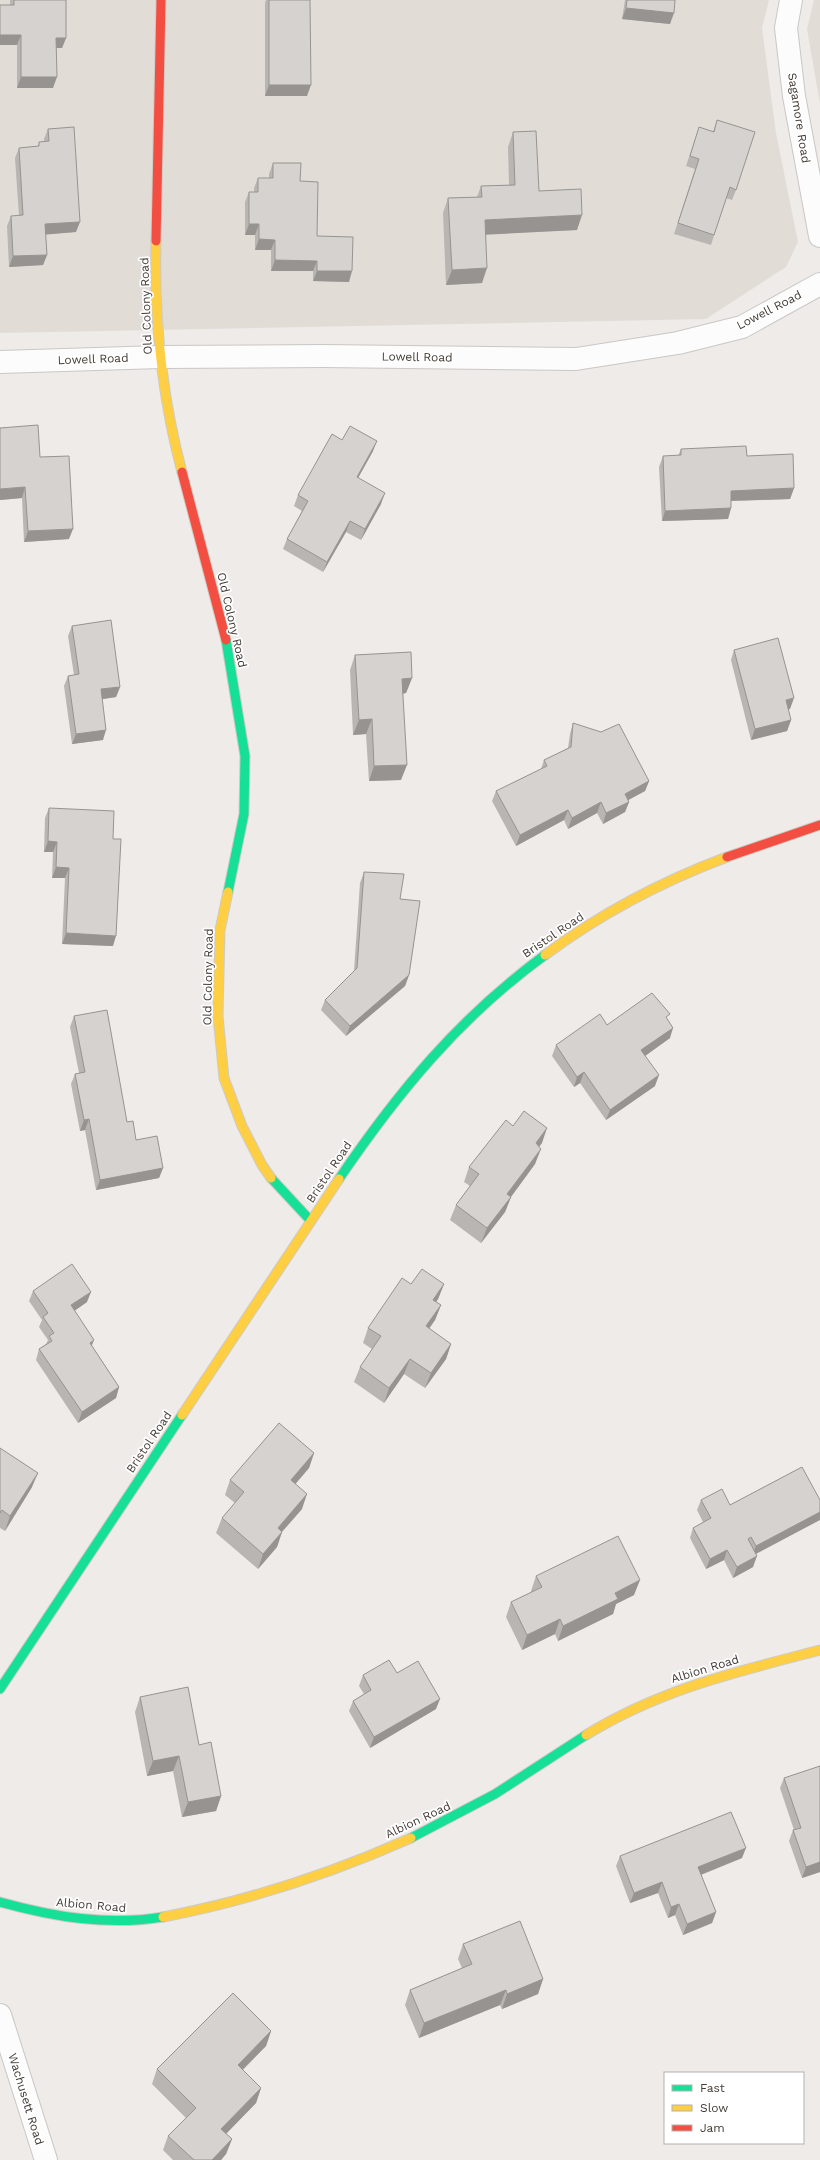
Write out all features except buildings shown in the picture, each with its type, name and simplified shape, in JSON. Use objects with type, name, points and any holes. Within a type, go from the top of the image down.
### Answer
[{"type":"street","name":"Old Colony Road","points":[[161,0],[155,274],[160,357],[174,445],[229,650],[245,756],[244,814],[220,930],[218,1016],[224,1078],[242,1126],[262,1165],[276,1185],[310,1220]]},
{"type":"street","name":"Sagamore Road","points":[[791,0],[786,28],[794,96],[820,236]]},
{"type":"street","name":"Lowell Road","points":[[0,362],[160,357],[322,356],[576,360],[678,343],[742,327],[820,284]]},
{"type":"street","name":"Bristol Road","points":[[0,1689],[310,1220],[374,1128],[416,1072],[450,1034],[516,976],[573,935],[659,886],[732,854],[820,825]]},
{"type":"street","name":"Albion Road","points":[[0,1902],[73,1917],[128,1921],[177,1915],[267,1891],[356,1861],[432,1828],[479,1804],[586,1734],[655,1698],[712,1678],[820,1650]]},
{"type":"street","name":"Wachusett Road","points":[[0,2015],[46,2160]]},
{"type":"shaded area","points":[[0,0],[769,0],[762,28],[776,133],[798,242],[786,267],[706,319],[0,333]]},
{"type":"shaded area","points":[[814,0],[820,0],[820,104],[807,29]]},
{"type":"traffic: fast","points":[[226,640],[245,756],[244,814],[228,892]]},
{"type":"traffic: fast","points":[[339,1179],[384,1116],[432,1058],[485,1004],[545,955]]},
{"type":"traffic: fast","points":[[271,1178],[310,1220]]},
{"type":"traffic: fast","points":[[0,1689],[182,1415]]},
{"type":"traffic: fast","points":[[411,1838],[495,1794],[586,1735]]},
{"type":"traffic: fast","points":[[0,1902],[61,1916],[101,1920],[122,1921],[163,1917]]},
{"type":"traffic: slow","points":[[156,241],[156,299],[164,387],[182,472]]},
{"type":"traffic: slow","points":[[545,955],[610,912],[679,877],[727,857]]},
{"type":"traffic: slow","points":[[228,892],[220,930],[218,1016],[224,1078],[242,1126],[262,1165],[271,1178]]},
{"type":"traffic: slow","points":[[182,1415],[339,1179]]},
{"type":"traffic: slow","points":[[586,1735],[642,1705],[671,1694],[729,1674],[820,1650]]},
{"type":"traffic: slow","points":[[163,1917],[226,1903],[289,1885],[351,1863],[411,1838]]},
{"type":"traffic: jam","points":[[156,241],[161,0]]},
{"type":"traffic: jam","points":[[182,472],[226,640]]},
{"type":"traffic: jam","points":[[727,857],[820,825]]}]
